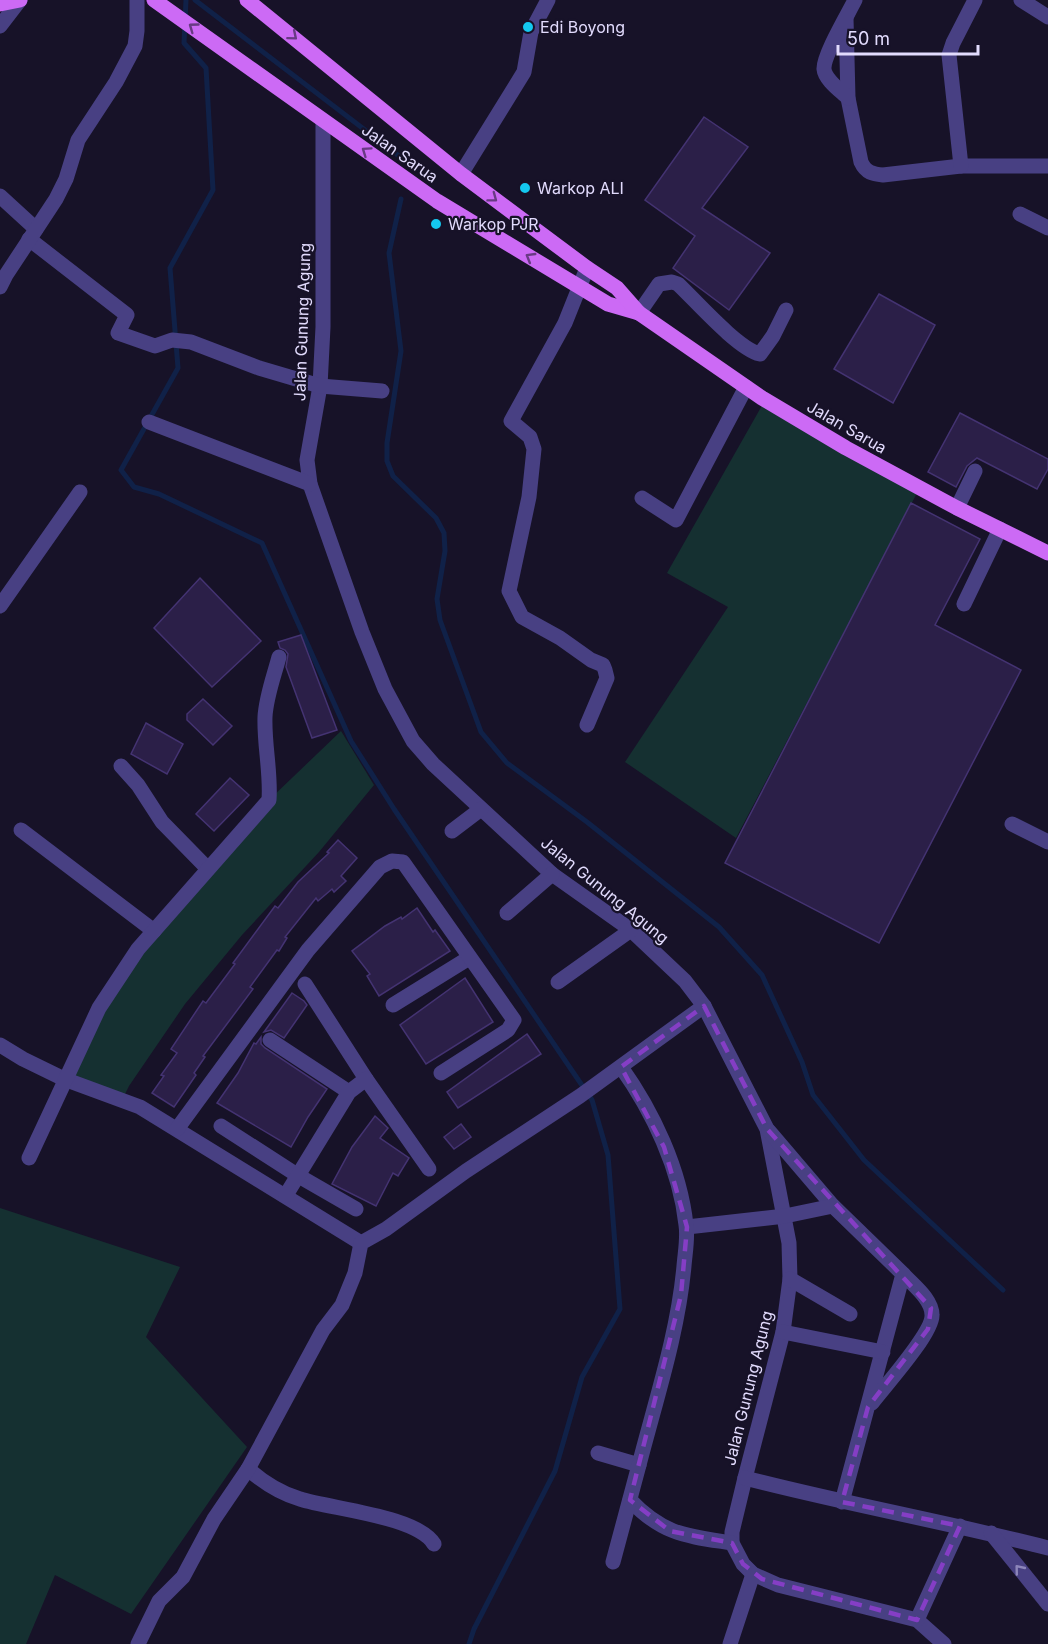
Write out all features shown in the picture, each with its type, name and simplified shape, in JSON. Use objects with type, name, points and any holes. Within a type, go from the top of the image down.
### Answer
[{"type":"main road","points":[[0,4],[20,0]]},
{"type":"main road","name":"Jalan Sarua","points":[[247,0],[460,174],[617,288],[639,313],[746,387],[846,448],[957,508],[1048,553]]},
{"type":"main road","name":"Jalan Sarua","points":[[160,4],[437,201],[608,304],[639,313]]},
{"type":"street","points":[[0,26],[20,0]]},
{"type":"street","points":[[0,287],[56,199],[66,179],[78,140],[116,82],[135,46],[137,0]]},
{"type":"street","points":[[460,174],[524,72],[531,32],[548,0]]},
{"type":"street","points":[[848,98],[830,81],[824,71],[826,59],[855,0]]},
{"type":"street","points":[[961,166],[949,55],[975,0]]},
{"type":"street","points":[[1022,0],[1048,17]]},
{"type":"street","points":[[846,18],[848,98],[861,162],[865,170],[883,175],[961,166],[1048,165]]},
{"type":"street","name":"Jalan Gunung Agung","points":[[323,122],[323,327],[320,386],[307,460],[310,484],[362,632],[385,689],[413,741],[433,764],[552,874],[631,930],[685,981],[704,1006],[767,1129],[789,1243],[790,1280],[783,1332],[745,1478],[732,1532],[732,1543]]},
{"type":"street","points":[[0,196],[33,234],[127,315],[118,333],[155,346],[172,340],[191,342],[259,369],[320,386],[382,391]]},
{"type":"street","points":[[1020,214],[1048,228]]},
{"type":"street","points":[[586,725],[607,678],[606,670],[603,665],[591,660],[560,638],[522,617],[509,591],[529,497],[534,449],[530,437],[511,421],[565,323],[587,268]]},
{"type":"street","points":[[639,313],[659,284],[672,282],[678,284],[740,343],[751,352],[760,354],[773,336],[786,310]]},
{"type":"street","points":[[642,498],[676,520],[746,387]]},
{"type":"street","points":[[149,422],[310,484]]},
{"type":"street","points":[[957,508],[975,471]]},
{"type":"street","points":[[0,606],[80,492]]},
{"type":"street","points":[[964,604],[1000,529]]},
{"type":"street","points":[[29,1158],[99,1008],[138,949],[269,800],[271,780],[265,751],[265,714],[279,657]]},
{"type":"street","points":[[121,766],[138,785],[162,822],[208,869]]},
{"type":"street","points":[[452,831],[481,809]]},
{"type":"street","points":[[1012,824],[1048,842]]},
{"type":"street","points":[[21,830],[154,931]]},
{"type":"street","points":[[177,1129],[308,950],[380,867],[392,861],[403,862],[514,1020],[508,1030],[441,1072]]},
{"type":"street","points":[[507,913],[552,874]]},
{"type":"street","points":[[558,982],[631,930]]},
{"type":"street","points":[[393,1005],[469,958]]},
{"type":"street","points":[[305,984],[366,1079],[429,1169]]},
{"type":"street","points":[[138,1644],[159,1601],[183,1577],[214,1519],[248,1469],[323,1330],[342,1305],[355,1273],[361,1243],[386,1229],[466,1171],[585,1092],[704,1006]]},
{"type":"street","points":[[270,1040],[349,1092]]},
{"type":"street","points":[[0,1045],[64,1079],[140,1107],[361,1243]]},
{"type":"street","points":[[613,1562],[676,1323],[687,1227],[679,1186],[664,1147],[644,1101],[621,1066]]},
{"type":"street","points":[[286,1195],[349,1092],[366,1079]]},
{"type":"street","points":[[221,1126],[297,1175],[356,1209]]},
{"type":"street","points":[[767,1129],[833,1206],[903,1274],[931,1308],[933,1317],[921,1340],[868,1407]]},
{"type":"street","points":[[687,1227],[784,1216],[833,1206]]},
{"type":"street","points":[[842,1502],[903,1274]]},
{"type":"street","points":[[790,1280],[850,1314]]},
{"type":"street","points":[[783,1332],[883,1352]]},
{"type":"street","points":[[598,1453],[639,1465]]},
{"type":"street","points":[[248,1469],[264,1483],[279,1491],[299,1499],[401,1523],[427,1535],[434,1544]]},
{"type":"street","points":[[745,1478],[1048,1548]]},
{"type":"street","points":[[630,1500],[655,1523],[670,1531],[688,1537],[732,1543],[743,1564],[753,1574],[778,1585],[917,1620],[944,1644]]},
{"type":"street","points":[[917,1620],[960,1526]]},
{"type":"street","points":[[991,1533],[1048,1604]]},
{"type":"street","points":[[730,1644],[753,1574]]},
{"type":"highlighted area","points":[[704,1006],[767,1129],[931,1308],[928,1329],[868,1407],[842,1502],[960,1526],[917,1620],[762,1579],[743,1564],[732,1543],[670,1531],[630,1500],[681,1295],[687,1227],[664,1147],[621,1067]]},
{"type":"green space","points":[[764,402],[917,493],[736,838],[625,762],[728,607],[667,573]]},
{"type":"green space","points":[[341,731],[374,785],[319,852],[242,935],[185,1004],[129,1086],[122,1100],[64,1079],[99,1008],[269,800]]},
{"type":"green space","points":[[0,1208],[180,1267],[146,1337],[247,1447],[131,1614],[55,1575],[26,1644],[0,1644]]},
{"type":"building","points":[[704,117],[748,147],[702,208],[770,253],[729,310],[673,268],[695,236],[645,200]]},
{"type":"building","points":[[879,294],[935,325],[893,403],[834,369]]},
{"type":"building","points":[[960,413],[1048,459],[1048,469],[1037,489],[977,458],[967,466],[956,487],[928,472]]},
{"type":"building","points":[[911,503],[980,539],[935,625],[1021,670],[879,943],[725,863]]},
{"type":"building","points":[[200,578],[261,641],[212,687],[154,628]]},
{"type":"building","points":[[301,635],[337,730],[312,738],[286,667],[288,654],[280,648],[278,642]]},
{"type":"building","points":[[203,699],[232,726],[213,745],[187,720],[187,714]]},
{"type":"building","points":[[146,723],[183,744],[167,774],[131,754]]},
{"type":"building","points":[[230,778],[249,795],[214,831],[196,814]]},
{"type":"building","points":[[338,840],[357,858],[341,876],[346,881],[334,892],[332,889],[318,901],[316,898],[285,937],[287,938],[279,951],[277,950],[250,987],[253,989],[203,1056],[205,1057],[194,1073],[196,1075],[174,1107],[152,1093],[164,1076],[161,1075],[177,1053],[171,1049],[203,1001],[206,1003],[275,906],[278,908],[298,882],[329,853],[327,852]]},
{"type":"building","points":[[417,908],[433,932],[435,930],[450,951],[379,996],[367,976],[370,974],[352,951],[385,926],[401,917],[402,919]]},
{"type":"building","points":[[465,978],[493,1022],[426,1064],[400,1025]]},
{"type":"building","points":[[292,993],[307,1005],[284,1038],[271,1030],[264,1032]]},
{"type":"building","points":[[527,1034],[541,1054],[458,1108],[447,1092]]},
{"type":"building","points":[[261,1037],[261,1044],[265,1048],[327,1089],[291,1147],[217,1103],[238,1073],[254,1043],[256,1044]]},
{"type":"building","points":[[375,1116],[388,1128],[380,1138],[409,1158],[398,1176],[393,1173],[376,1206],[332,1184],[352,1147]]},
{"type":"building","points":[[461,1124],[471,1137],[454,1149],[444,1137]]},
{"type":"waterway","points":[[186,0],[184,43],[206,68],[213,190],[170,268],[178,368],[121,470],[134,487],[159,494],[262,543],[351,741],[394,809],[592,1100],[608,1155],[620,1309],[582,1377],[555,1471],[474,1629],[469,1644]]},
{"type":"waterway","points":[[195,0],[416,169]]},
{"type":"waterway","points":[[401,199],[389,253],[401,351],[387,443],[387,461],[393,476],[436,518],[444,533],[445,551],[437,599],[440,620],[481,732],[507,763],[587,822],[719,927],[762,975],[802,1062],[813,1095],[864,1160],[1003,1290]]},
{"type":"place","name":"Edi Boyong","points":[[528,27]]},
{"type":"place","name":"Warkop ALI","points":[[525,188]]},
{"type":"place","name":"Warkop PJR","points":[[436,224]]}]
